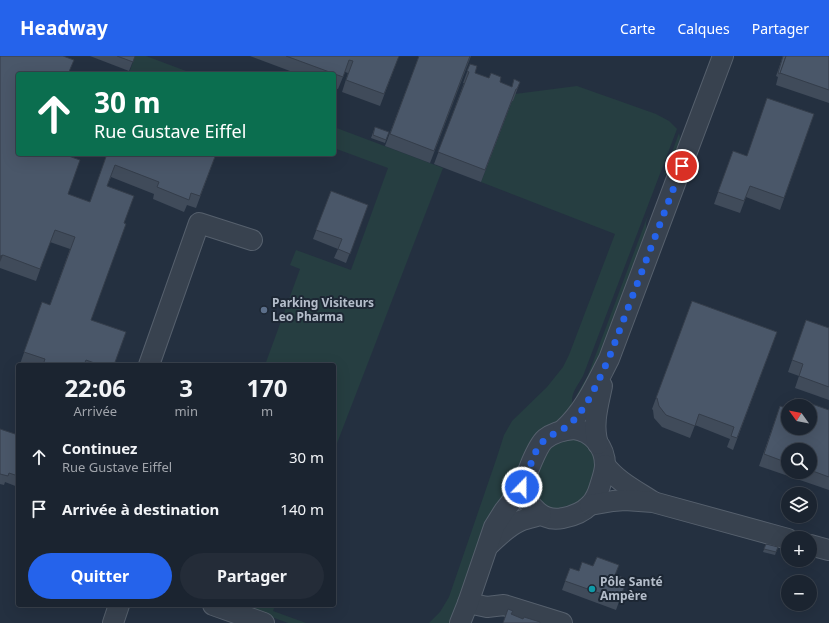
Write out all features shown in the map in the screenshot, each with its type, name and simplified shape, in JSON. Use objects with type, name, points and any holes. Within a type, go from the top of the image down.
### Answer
[{"type":"street","points":[[563,430],[576,417],[586,402],[609,358],[723,56]]},
{"type":"street","points":[[150,363],[200,223],[252,240]]},
{"type":"street","points":[[598,444],[592,437],[581,430],[574,429],[563,430],[549,436],[538,447],[524,489],[533,507],[541,515],[548,518],[564,518],[577,514],[590,505],[596,497],[605,465],[596,437],[596,422],[599,399],[609,358]]},
{"type":"street","points":[[605,465],[610,472],[620,480],[653,502]]},
{"type":"street","points":[[460,623],[488,547],[492,532],[498,520],[525,483]]},
{"type":"street","points":[[590,505],[625,500],[653,502],[781,537]]},
{"type":"street","points":[[488,547],[514,524],[527,518],[541,515]]},
{"type":"street","points":[[817,547],[829,550]]},
{"type":"street","points":[[468,603],[487,607],[504,605],[562,623]]},
{"type":"street","points":[[113,623],[118,607]]},
{"type":"street","points":[[219,607],[264,623]]},
{"type":"green space","points":[[135,56],[146,56],[189,72],[129,72]]},
{"type":"green space","points":[[577,86],[656,114],[669,121],[677,129],[583,376],[574,392],[572,404],[574,408],[561,423],[453,623],[429,623],[440,612],[449,597],[504,435],[512,421],[547,387],[563,367],[569,355],[615,234],[481,182],[515,94]]},
{"type":"green space","points":[[336,128],[443,168],[336,446],[336,363],[266,363],[300,269],[290,265],[296,250],[351,270],[388,168],[336,149]]},
{"type":"green space","points":[[679,133],[679,151],[674,162],[663,177]]},
{"type":"green space","points":[[648,215],[646,223],[647,236],[599,367],[577,400],[576,396],[588,375]]},
{"type":"green space","points":[[582,438],[599,461],[586,501],[547,511],[537,501],[532,484],[553,440]]},
{"type":"green space","points":[[244,607],[274,607],[273,611],[306,623],[288,623]]},
{"type":"building","points":[[0,56],[63,56],[74,60],[69,72],[16,72],[16,156],[69,156],[80,160],[68,194],[90,202],[106,156],[215,156],[200,196],[191,193],[189,200],[157,187],[159,182],[115,165],[107,186],[134,196],[124,223],[126,224],[91,320],[126,332],[115,363],[94,363],[86,360],[85,363],[44,363],[45,359],[24,352],[42,302],[50,305],[75,237],[55,230],[40,269],[3,255],[0,256]]},
{"type":"building","points":[[117,56],[135,56],[133,62]]},
{"type":"building","points":[[286,56],[399,56],[384,94],[346,80],[353,61],[349,60],[343,77],[336,74],[336,72],[329,72]]},
{"type":"building","points":[[419,56],[470,56],[434,151],[390,134]]},
{"type":"building","points":[[783,56],[786,56],[780,74],[778,73]]},
{"type":"building","points":[[786,56],[829,56],[829,90],[780,73]]},
{"type":"building","points":[[470,64],[477,66],[475,73],[489,78],[491,73],[501,77],[500,82],[512,87],[514,79],[520,82],[485,170],[438,152],[469,72],[467,71]]},
{"type":"building","points":[[767,98],[814,114],[784,198],[750,186],[744,201],[718,192],[733,151],[747,156]]},
{"type":"building","points":[[375,127],[389,132],[386,140],[373,135]]},
{"type":"building","points":[[331,191],[368,205],[350,254],[338,249],[342,239],[316,230]]},
{"type":"building","points":[[692,301],[777,332],[737,438],[731,436],[734,427],[699,414],[695,426],[666,415],[659,406],[656,398]]},
{"type":"building","points":[[806,320],[829,328],[829,387],[799,376],[803,364],[792,360]]},
{"type":"building","points":[[780,406],[781,435],[817,435],[817,406],[829,410],[829,477],[817,473],[817,443],[781,443],[781,460],[764,454]]},
{"type":"building","points":[[0,429],[16,434],[16,475],[9,473],[8,476],[0,474]]},
{"type":"building","points":[[766,544],[778,547],[776,552],[764,549]]},
{"type":"building","name":"Pôle Santé Ampère","points":[[597,557],[619,565],[615,575],[624,578],[621,587],[624,588],[619,600],[565,581],[570,568],[579,571],[582,562],[593,566]]},
{"type":"building","points":[[508,609],[513,611],[511,614],[523,619],[524,617],[540,623],[503,623]]},
{"type":"place","name":"Parking Visiteurs Leo Pharma","points":[[264,310]]},
{"type":"place","name":"Pôle Santé Ampère","points":[[592,589]]},
{"type":"route","points":[[522,487],[525,483],[538,447],[549,436],[563,430],[576,417],[590,396],[609,358],[682,166]]}]
